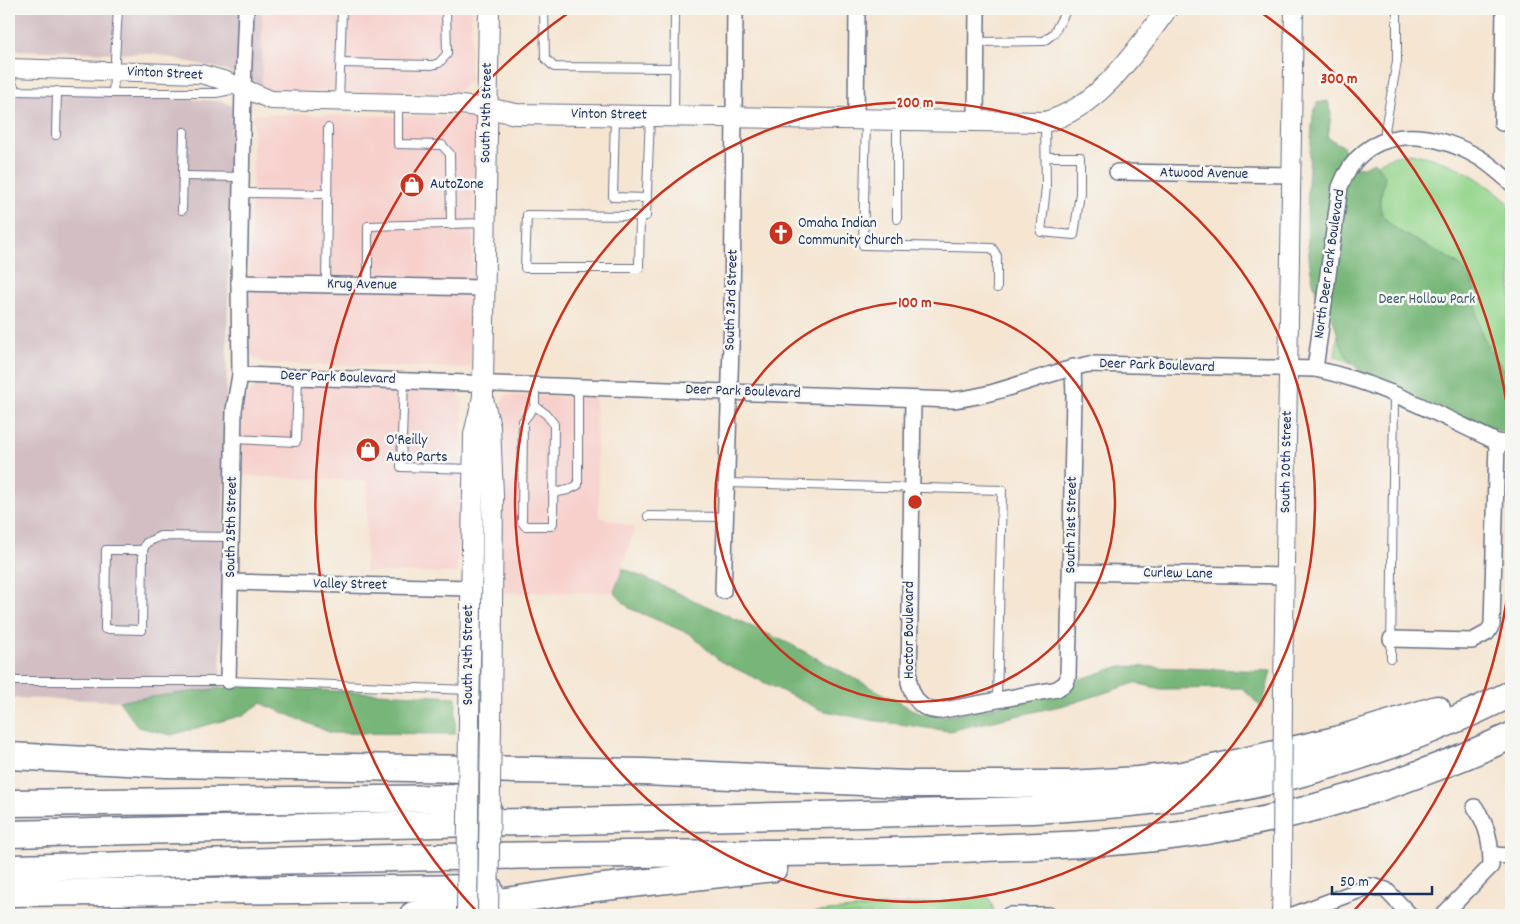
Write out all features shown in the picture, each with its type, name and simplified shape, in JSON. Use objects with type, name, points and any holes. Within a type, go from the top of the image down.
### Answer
[{"type":"highway","points":[[9,765],[166,764],[644,772],[906,784],[1108,783],[1184,775],[1336,740],[1420,715],[1511,683]]},
{"type":"highway","points":[[9,834],[1033,810],[1141,803],[1218,792],[1307,772],[1431,729],[1511,694]]},
{"type":"highway","points":[[9,868],[477,856],[942,850],[1118,842],[1167,837],[1249,823],[1347,799],[1456,761],[1511,736]]},
{"type":"highway","points":[[9,756],[166,764]]},
{"type":"highway","points":[[9,803],[479,805]]},
{"type":"highway","points":[[413,915],[657,880],[942,850]]},
{"type":"highway","points":[[9,893],[478,887]]},
{"type":"main road","name":"South 24th Street","points":[[488,915],[478,887],[479,805],[469,720],[469,690],[472,469],[474,434],[483,390],[489,9]]},
{"type":"main road","name":"Vinton Street","points":[[488,108],[516,114],[1045,122],[1058,119],[1107,84],[1126,65],[1167,9]]},
{"type":"main road","name":"South 24th Street","points":[[479,805],[491,724],[493,494],[490,427],[483,390]]},
{"type":"main road","name":"South 24th Street","points":[[467,915],[478,887]]},
{"type":"street","points":[[240,374],[239,283],[246,9]]},
{"type":"street","name":"South 23rd Street","points":[[723,590],[729,392],[735,9]]},
{"type":"street","points":[[857,9],[861,119]]},
{"type":"street","points":[[976,122],[977,9]]},
{"type":"street","name":"South 20th Street","points":[[1281,915],[1294,9]]},
{"type":"street","points":[[1502,123],[1504,9]]},
{"type":"street","name":"Vinton Street","points":[[9,68],[201,74],[272,100],[398,102],[452,104],[488,108]]},
{"type":"street","name":"North Deer Park Boulevard","points":[[1315,370],[1340,187],[1351,163],[1361,153],[1398,136],[1418,136],[1439,141],[1481,158],[1511,183]]},
{"type":"street","name":"Atwood Avenue","points":[[1117,172],[1291,176]]},
{"type":"street","name":"Krug Avenue","points":[[239,283],[484,288]]},
{"type":"street","name":"Deer Park Boulevard","points":[[240,374],[404,380],[483,390],[536,384],[913,400],[974,398],[1073,367],[1107,363],[1315,370],[1349,376],[1504,443]]},
{"type":"street","name":"South 21st Street","points":[[1066,683],[1070,671],[1073,367]]},
{"type":"street","name":"South 25th Street","points":[[228,681],[234,410],[240,374]]},
{"type":"street","name":"Hoctor Boulevard","points":[[913,400],[909,682],[912,693],[922,706],[929,711],[938,711],[1057,689],[1066,683]]},
{"type":"street","points":[[1391,639],[1472,641],[1488,633],[1492,625],[1504,443]]},
{"type":"street","name":"Curlew Lane","points":[[1072,572],[1285,576]]},
{"type":"street","name":"Valley Street","points":[[231,582],[470,588]]},
{"type":"street","points":[[1443,915],[1490,870],[1490,837],[1484,821],[1475,807]]},
{"type":"street","points":[[1491,855],[1511,856]]},
{"type":"street","points":[[1298,914],[1371,886],[1386,890],[1410,915]]},
{"type":"street","points":[[1009,915],[1049,915]]},
{"type":"lane","points":[[114,93],[118,9]]},
{"type":"lane","points":[[339,102],[342,9]]},
{"type":"lane","points":[[340,63],[432,65],[438,63],[447,54],[446,9]]},
{"type":"lane","points":[[544,9],[545,58],[554,67],[674,68]]},
{"type":"lane","points":[[674,116],[675,9]]},
{"type":"lane","points":[[977,42],[1044,41],[1054,33],[1067,9]]},
{"type":"lane","points":[[1385,141],[1385,130],[1397,61],[1397,9]]},
{"type":"lane","points":[[9,68],[12,84],[17,90],[114,93],[216,93],[243,88]]},
{"type":"lane","points":[[56,135],[57,92]]},
{"type":"lane","points":[[398,102],[398,144],[442,145],[450,154],[451,225]]},
{"type":"lane","points":[[615,116],[613,197],[647,198]]},
{"type":"lane","points":[[640,216],[639,268],[525,268],[526,215],[646,216],[650,116]]},
{"type":"lane","points":[[861,119],[863,245],[992,248],[997,256],[997,288]]},
{"type":"lane","points":[[897,120],[897,219]]},
{"type":"lane","points":[[1045,122],[1045,202],[1041,232],[1074,236],[1079,205],[1080,157],[1046,156]]},
{"type":"lane","points":[[326,285],[328,128]]},
{"type":"lane","points":[[182,210],[184,132]]},
{"type":"lane","points":[[182,176],[242,177]]},
{"type":"lane","points":[[242,193],[327,194]]},
{"type":"lane","points":[[368,286],[368,226],[485,223]]},
{"type":"lane","points":[[234,439],[296,442],[298,376]]},
{"type":"lane","points":[[404,380],[401,467],[472,469]]},
{"type":"lane","points":[[535,406],[546,414],[554,424],[553,523],[551,526],[525,526],[522,522],[523,421],[535,406],[536,384]]},
{"type":"lane","points":[[553,493],[568,490],[578,485],[578,386]]},
{"type":"lane","points":[[1391,658],[1394,394]]},
{"type":"lane","points":[[726,483],[1002,490],[997,700]]},
{"type":"lane","points":[[648,516],[725,517]]},
{"type":"lane","points":[[143,550],[106,550],[105,629],[142,630],[143,550],[146,543],[160,536],[232,537]]},
{"type":"lane","points":[[9,681],[228,681],[469,690]]},
{"type":"shaded area","points":[[9,9],[262,9],[262,91],[226,70],[154,54],[9,50]]},
{"type":"shaded area","points":[[262,9],[472,9],[470,80],[455,93],[262,91]]},
{"type":"shaded area","points":[[9,88],[222,101],[232,106],[220,688],[119,701],[9,698]]},
{"type":"shaded area","points":[[254,114],[475,117],[470,368],[266,364],[248,353]]},
{"type":"shaded area","points":[[260,384],[456,392],[463,399],[457,573],[365,572],[368,481],[242,476],[242,408],[247,395]]},
{"type":"shaded area","points":[[506,395],[595,398],[599,517],[635,527],[614,592],[501,593],[502,401]]},
{"type":"green space","name":"Deer Hollow Park","points":[[1328,101],[1331,114],[1328,138],[1343,146],[1346,157],[1354,166],[1363,167],[1374,162],[1385,176],[1380,202],[1384,217],[1405,235],[1449,258],[1461,267],[1473,282],[1478,322],[1483,337],[1500,365],[1511,376],[1511,434],[1430,406],[1385,386],[1356,367],[1342,348],[1330,310],[1316,292],[1311,273],[1307,229],[1313,115],[1317,103]]},
{"type":"green space","name":"Deer Hollow Park","points":[[1410,153],[1453,165],[1465,171],[1487,185],[1511,205],[1511,433],[1335,356],[1356,192],[1366,175],[1377,164]]},
{"type":"green space","points":[[623,568],[790,644],[919,713],[947,716],[991,708],[1121,666],[1271,671],[1262,708],[1242,688],[1161,689],[1135,683],[1073,703],[949,731],[870,720],[821,710],[720,661],[690,634],[629,608],[614,592]]},
{"type":"green space","points":[[238,686],[456,697],[455,734],[331,733],[261,703],[243,715],[171,735],[138,727],[119,701]]},
{"type":"green space","points":[[989,897],[994,910],[987,915],[785,915]]},
{"type":"place","name":"AutoZone","points":[[412,185]]},
{"type":"place","name":"Omaha Indian Community Church","points":[[781,233]]},
{"type":"place","name":"O'Reilly Auto Parts","points":[[368,450]]}]
